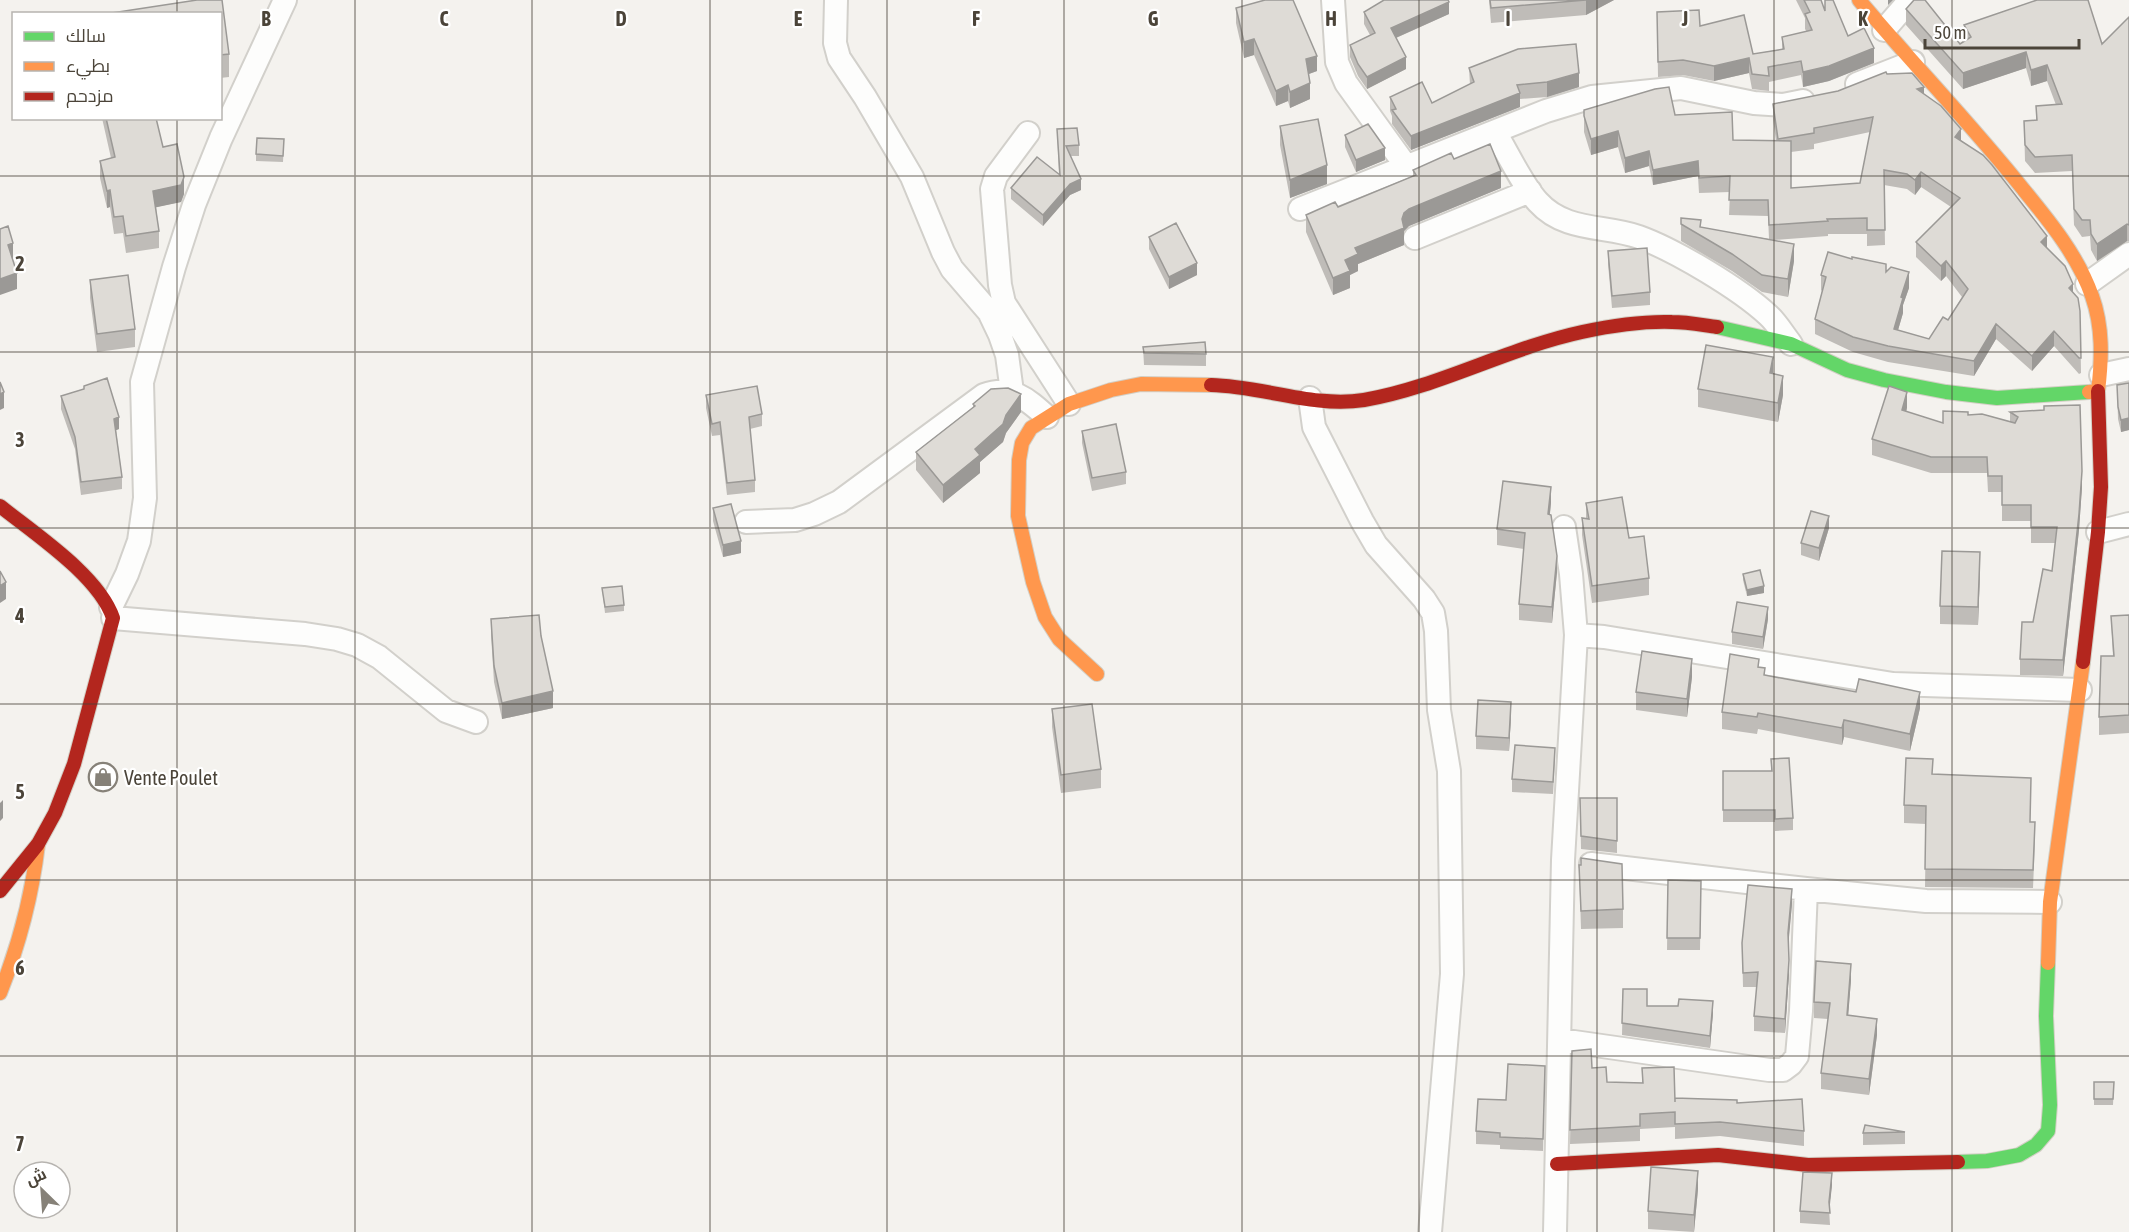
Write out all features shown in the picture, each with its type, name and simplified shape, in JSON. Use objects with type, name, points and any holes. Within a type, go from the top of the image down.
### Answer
[{"type":"street","points":[[0,891],[38,844],[55,813],[74,764],[112,612],[139,541],[145,498],[142,382],[194,205],[221,138],[285,0]]},
{"type":"street","points":[[836,0],[835,43],[839,58],[912,177],[952,269],[989,312],[1007,355],[1012,392]]},
{"type":"street","points":[[1333,0],[1337,62],[1346,83],[1406,166]]},
{"type":"street","points":[[1557,1164],[1718,1155],[1808,1165],[1987,1161],[2019,1155],[2036,1145],[2048,1131],[2050,1105],[2046,1016],[2050,902],[2080,690],[2098,532],[2101,487],[2101,328],[2087,284],[2064,241],[2008,170],[1859,0]]},
{"type":"street","points":[[1884,30],[1910,0]]},
{"type":"street","points":[[1300,209],[1546,111],[1592,97],[1681,88],[1754,103],[1783,105],[1827,95],[1912,62]]},
{"type":"street","points":[[1495,132],[1530,191],[1538,202],[1553,214],[1572,224],[1638,237],[1702,270],[1751,301],[1770,317],[1791,344]]},
{"type":"street","points":[[1028,133],[996,176],[992,189],[1000,285],[1004,303],[1069,404]]},
{"type":"street","points":[[1414,238],[1530,191]]},
{"type":"street","points":[[2087,284],[2129,254]]},
{"type":"street","points":[[1097,674],[1059,639],[1049,624],[1033,582],[1018,516],[1019,460],[1022,443],[1031,428],[1069,404],[1111,390],[1141,384],[1220,385],[1332,402],[1363,400],[1398,392],[1581,332],[1625,325],[1672,322],[1726,328],[1791,344],[1846,370],[1884,380],[1946,392],[1997,398],[2100,383],[2129,369]]},
{"type":"street","points":[[746,522],[795,520],[839,502],[984,395],[993,391],[1012,392],[1028,400],[1047,417]]},
{"type":"street","points":[[1310,398],[1314,427],[1362,522],[1376,545],[1424,599],[1433,613],[1436,631],[1439,710],[1449,771],[1452,974],[1430,1232]]},
{"type":"street","points":[[0,506],[72,565],[112,612],[305,634],[357,645],[380,657],[446,711],[476,722]]},
{"type":"street","points":[[2098,532],[2129,524]]},
{"type":"street","points":[[1555,1232],[1563,860],[1576,635],[1564,527]]},
{"type":"street","points":[[1576,635],[1616,639],[1893,684],[2080,690]]},
{"type":"street","points":[[0,993],[26,919],[35,877],[38,844]]},
{"type":"street","points":[[1563,860],[1926,901],[2050,902]]},
{"type":"street","points":[[1560,1040],[1769,1070],[1783,1070],[1797,1056],[1806,889]]},
{"type":"building","points":[[197,0],[222,0],[229,54],[222,55],[222,12],[118,12]]},
{"type":"building","points":[[1265,0],[1293,0],[1317,56],[1306,59],[1310,83],[1290,92],[1288,85],[1276,91],[1254,39],[1244,42],[1236,8]]},
{"type":"building","points":[[1384,0],[1448,0],[1449,2],[1391,28],[1406,57],[1367,77],[1358,64],[1350,45],[1375,33],[1364,12]]},
{"type":"building","points":[[1490,0],[1586,0],[1491,8]]},
{"type":"building","points":[[1804,0],[1821,0],[1825,11],[1825,0],[1833,0],[1848,36],[1864,28],[1874,48],[1829,66],[1803,72],[1801,61],[1768,67],[1769,76],[1752,74],[1749,58],[1714,66],[1683,60],[1658,62],[1657,12],[1699,10],[1700,26],[1744,15],[1753,54],[1784,49],[1782,37],[1812,30],[1805,14],[1810,12]]},
{"type":"building","points":[[1914,0],[1925,0],[1960,44],[1971,37],[1964,25],[2037,0],[2088,0],[2102,44],[2129,17],[2129,225],[2127,224],[2097,244],[2091,234],[2090,220],[2082,220],[2074,209],[2072,155],[2035,157],[2025,145],[2024,121],[2037,120],[2036,106],[2062,104],[2047,65],[2031,70],[2026,52],[1963,73],[1906,9]]},
{"type":"building","points":[[1576,44],[1579,73],[1547,82],[1517,85],[1520,93],[1411,136],[1392,110],[1396,109],[1390,97],[1422,82],[1432,103],[1474,82],[1469,68],[1518,49]]},
{"type":"building","points":[[1886,72],[1887,74],[1912,73],[1924,87],[1917,89],[1941,106],[1961,129],[1955,137],[1983,155],[2047,236],[2041,242],[2065,266],[2073,284],[2069,288],[2078,298],[2081,358],[2054,331],[2032,356],[1996,324],[1974,361],[1888,346],[1853,337],[1815,319],[1826,277],[1821,275],[1828,252],[1852,259],[1852,257],[1886,264],[1886,272],[1891,267],[1909,272],[1894,329],[1929,339],[1943,317],[1948,320],[1968,289],[1946,261],[1941,266],[1916,242],[1960,198],[1921,172],[1915,180],[1907,174],[1884,170],[1885,230],[1867,230],[1867,218],[1827,219],[1828,221],[1769,225],[1768,200],[1729,200],[1730,176],[1699,178],[1698,161],[1653,170],[1649,151],[1625,158],[1618,131],[1591,139],[1584,116],[1584,110],[1669,87],[1675,115],[1732,112],[1733,140],[1791,141],[1791,188],[1860,183],[1873,117],[1814,128],[1814,133],[1778,139],[1773,104],[1838,91]]},
{"type":"building","points":[[1318,119],[1327,165],[1290,180],[1280,126]]},
{"type":"building","points":[[106,120],[156,120],[163,147],[177,144],[184,177],[181,185],[153,191],[159,231],[126,236],[123,216],[114,217],[110,190],[107,191],[100,161],[115,157]]},
{"type":"building","points":[[1368,124],[1385,148],[1356,160],[1345,135]]},
{"type":"building","points":[[1077,128],[1079,145],[1066,146],[1081,179],[1070,184],[1043,215],[1011,188],[1037,157],[1060,175],[1057,129]]},
{"type":"building","points":[[257,138],[284,139],[283,156],[256,154]]},
{"type":"building","points":[[1490,144],[1501,171],[1409,209],[1404,213],[1402,219],[1404,228],[1355,248],[1358,254],[1345,260],[1350,271],[1333,278],[1306,215],[1335,202],[1338,207],[1416,175],[1413,170],[1451,153],[1454,159]]},
{"type":"building","points":[[1681,218],[1701,220],[1700,227],[1794,244],[1788,279],[1762,275],[1681,224]]},
{"type":"building","points":[[1176,223],[1197,263],[1169,277],[1149,237]]},
{"type":"building","points":[[8,226],[13,243],[8,245],[17,273],[0,279],[0,229]]},
{"type":"building","points":[[1647,248],[1650,292],[1612,296],[1608,251]]},
{"type":"building","points":[[128,275],[135,329],[97,334],[90,280]]},
{"type":"building","points":[[1205,342],[1206,354],[1144,353],[1143,347]]},
{"type":"building","points":[[1706,345],[1773,357],[1770,373],[1783,376],[1778,403],[1698,389]]},
{"type":"building","points":[[107,378],[119,417],[114,419],[122,477],[81,482],[75,437],[61,396],[84,389],[84,386]]},
{"type":"building","points":[[0,382],[4,392],[0,394]]},
{"type":"building","points":[[2129,383],[2129,418],[2121,420],[2117,385]]},
{"type":"building","points":[[757,386],[762,414],[749,417],[755,480],[727,483],[720,422],[712,424],[706,395]]},
{"type":"building","points":[[1889,386],[1907,392],[1902,410],[1943,423],[1943,411],[1968,412],[1968,415],[1982,414],[2015,423],[2018,417],[2010,412],[2044,410],[2044,406],[2080,405],[2082,471],[2063,660],[2020,659],[2022,622],[2033,622],[2043,569],[2052,571],[2057,527],[2031,527],[2031,505],[2002,505],[2002,476],[1988,476],[1987,457],[1931,457],[1872,439]]},
{"type":"building","points":[[1008,388],[1021,394],[1006,415],[1003,424],[975,449],[980,455],[943,485],[916,452],[975,406],[973,404],[991,389]]},
{"type":"building","points":[[1116,424],[1126,472],[1092,478],[1082,431]]},
{"type":"building","points":[[1503,481],[1551,487],[1548,514],[1551,515],[1557,556],[1552,607],[1519,604],[1525,533],[1497,529]]},
{"type":"building","points":[[1622,497],[1629,538],[1644,536],[1649,578],[1592,586],[1582,518],[1589,519],[1586,503]]},
{"type":"building","points":[[731,504],[741,541],[723,545],[713,508]]},
{"type":"building","points":[[1811,511],[1829,516],[1819,548],[1801,543]]},
{"type":"building","points":[[1942,551],[1980,552],[1978,607],[1940,606]]},
{"type":"building","points":[[1760,570],[1764,586],[1747,590],[1743,574]]},
{"type":"building","points":[[0,571],[6,582],[0,586]]},
{"type":"building","points":[[622,586],[624,605],[605,607],[602,588]]},
{"type":"building","points":[[1737,602],[1768,607],[1763,637],[1732,632]]},
{"type":"building","points":[[539,615],[541,636],[553,691],[502,703],[494,666],[491,619]]},
{"type":"building","points":[[2129,615],[2129,715],[2099,717],[2101,656],[2114,656],[2111,616]]},
{"type":"building","points":[[1642,651],[1692,659],[1687,699],[1636,692]]},
{"type":"building","points":[[1730,654],[1759,659],[1758,667],[1765,668],[1764,675],[1856,692],[1859,679],[1920,692],[1910,734],[1844,720],[1842,728],[1758,713],[1757,717],[1722,712]]},
{"type":"building","points":[[1478,700],[1511,702],[1509,738],[1476,736]]},
{"type":"building","points":[[1092,704],[1101,769],[1061,775],[1052,709]]},
{"type":"building","points":[[1515,745],[1555,748],[1553,782],[1512,779]]},
{"type":"building","points":[[1789,758],[1793,818],[1775,819],[1775,810],[1723,810],[1723,771],[1772,771],[1771,759]]},
{"type":"building","points":[[1906,758],[1933,759],[1932,774],[2031,778],[2030,822],[2035,822],[2033,870],[1925,869],[1926,806],[1904,805]]},
{"type":"building","points":[[1580,798],[1617,798],[1617,841],[1581,836]]},
{"type":"building","points":[[1581,858],[1622,864],[1623,909],[1581,911],[1579,865],[1581,865]]},
{"type":"building","points":[[1668,880],[1701,881],[1700,938],[1667,938]]},
{"type":"building","points":[[1748,885],[1792,889],[1785,1019],[1754,1016],[1758,972],[1743,973],[1742,943]]},
{"type":"building","points":[[1816,961],[1851,964],[1847,1015],[1877,1019],[1869,1079],[1821,1073],[1830,1003],[1814,1002]]},
{"type":"building","points":[[1623,989],[1647,989],[1647,1006],[1678,1006],[1679,999],[1713,1001],[1710,1036],[1622,1023]]},
{"type":"building","points":[[1591,1049],[1592,1068],[1606,1067],[1607,1082],[1643,1083],[1642,1068],[1674,1067],[1675,1102],[1675,1098],[1737,1100],[1737,1103],[1802,1099],[1804,1131],[1720,1122],[1675,1124],[1675,1112],[1640,1114],[1640,1126],[1570,1130],[1572,1051]]},
{"type":"building","points":[[1508,1064],[1545,1066],[1543,1139],[1500,1137],[1500,1133],[1476,1131],[1478,1099],[1506,1100]]},
{"type":"building","points":[[2094,1082],[2114,1082],[2113,1099],[2094,1099]]},
{"type":"building","points":[[1865,1125],[1905,1132],[1863,1133]]},
{"type":"building","points":[[1651,1167],[1698,1171],[1694,1215],[1648,1211]]},
{"type":"building","points":[[1803,1172],[1832,1173],[1830,1213],[1800,1211]]},
{"type":"traffic: fast","points":[[1717,327],[1791,344],[1847,370],[1946,392],[1997,398],[2089,392]]},
{"type":"traffic: fast","points":[[1958,1162],[1987,1161],[2019,1155],[2036,1145],[2048,1131],[2050,1105],[2046,1016],[2048,963]]},
{"type":"traffic: slow","points":[[1859,0],[2003,165],[2071,253],[2092,296],[2100,331],[2098,391],[2089,392]]},
{"type":"traffic: slow","points":[[1097,674],[1059,639],[1045,617],[1033,582],[1018,516],[1019,460],[1022,443],[1031,428],[1069,404],[1111,390],[1141,384],[1211,385]]},
{"type":"traffic: slow","points":[[2048,963],[2050,902],[2083,662]]},
{"type":"traffic: slow","points":[[0,993],[24,920],[38,844]]},
{"type":"traffic: jam","points":[[1211,385],[1326,401],[1364,400],[1419,386],[1554,339],[1582,332],[1649,322],[1683,322],[1717,327]]},
{"type":"traffic: jam","points":[[2083,662],[2101,487],[2098,391]]},
{"type":"traffic: jam","points":[[0,506],[80,571],[106,602],[113,618],[74,764],[55,813],[38,844],[0,891]]},
{"type":"traffic: jam","points":[[1557,1164],[1718,1155],[1808,1165],[1958,1162]]},
{"type":"place","name":"Vente Poulet","points":[[103,777]]}]
